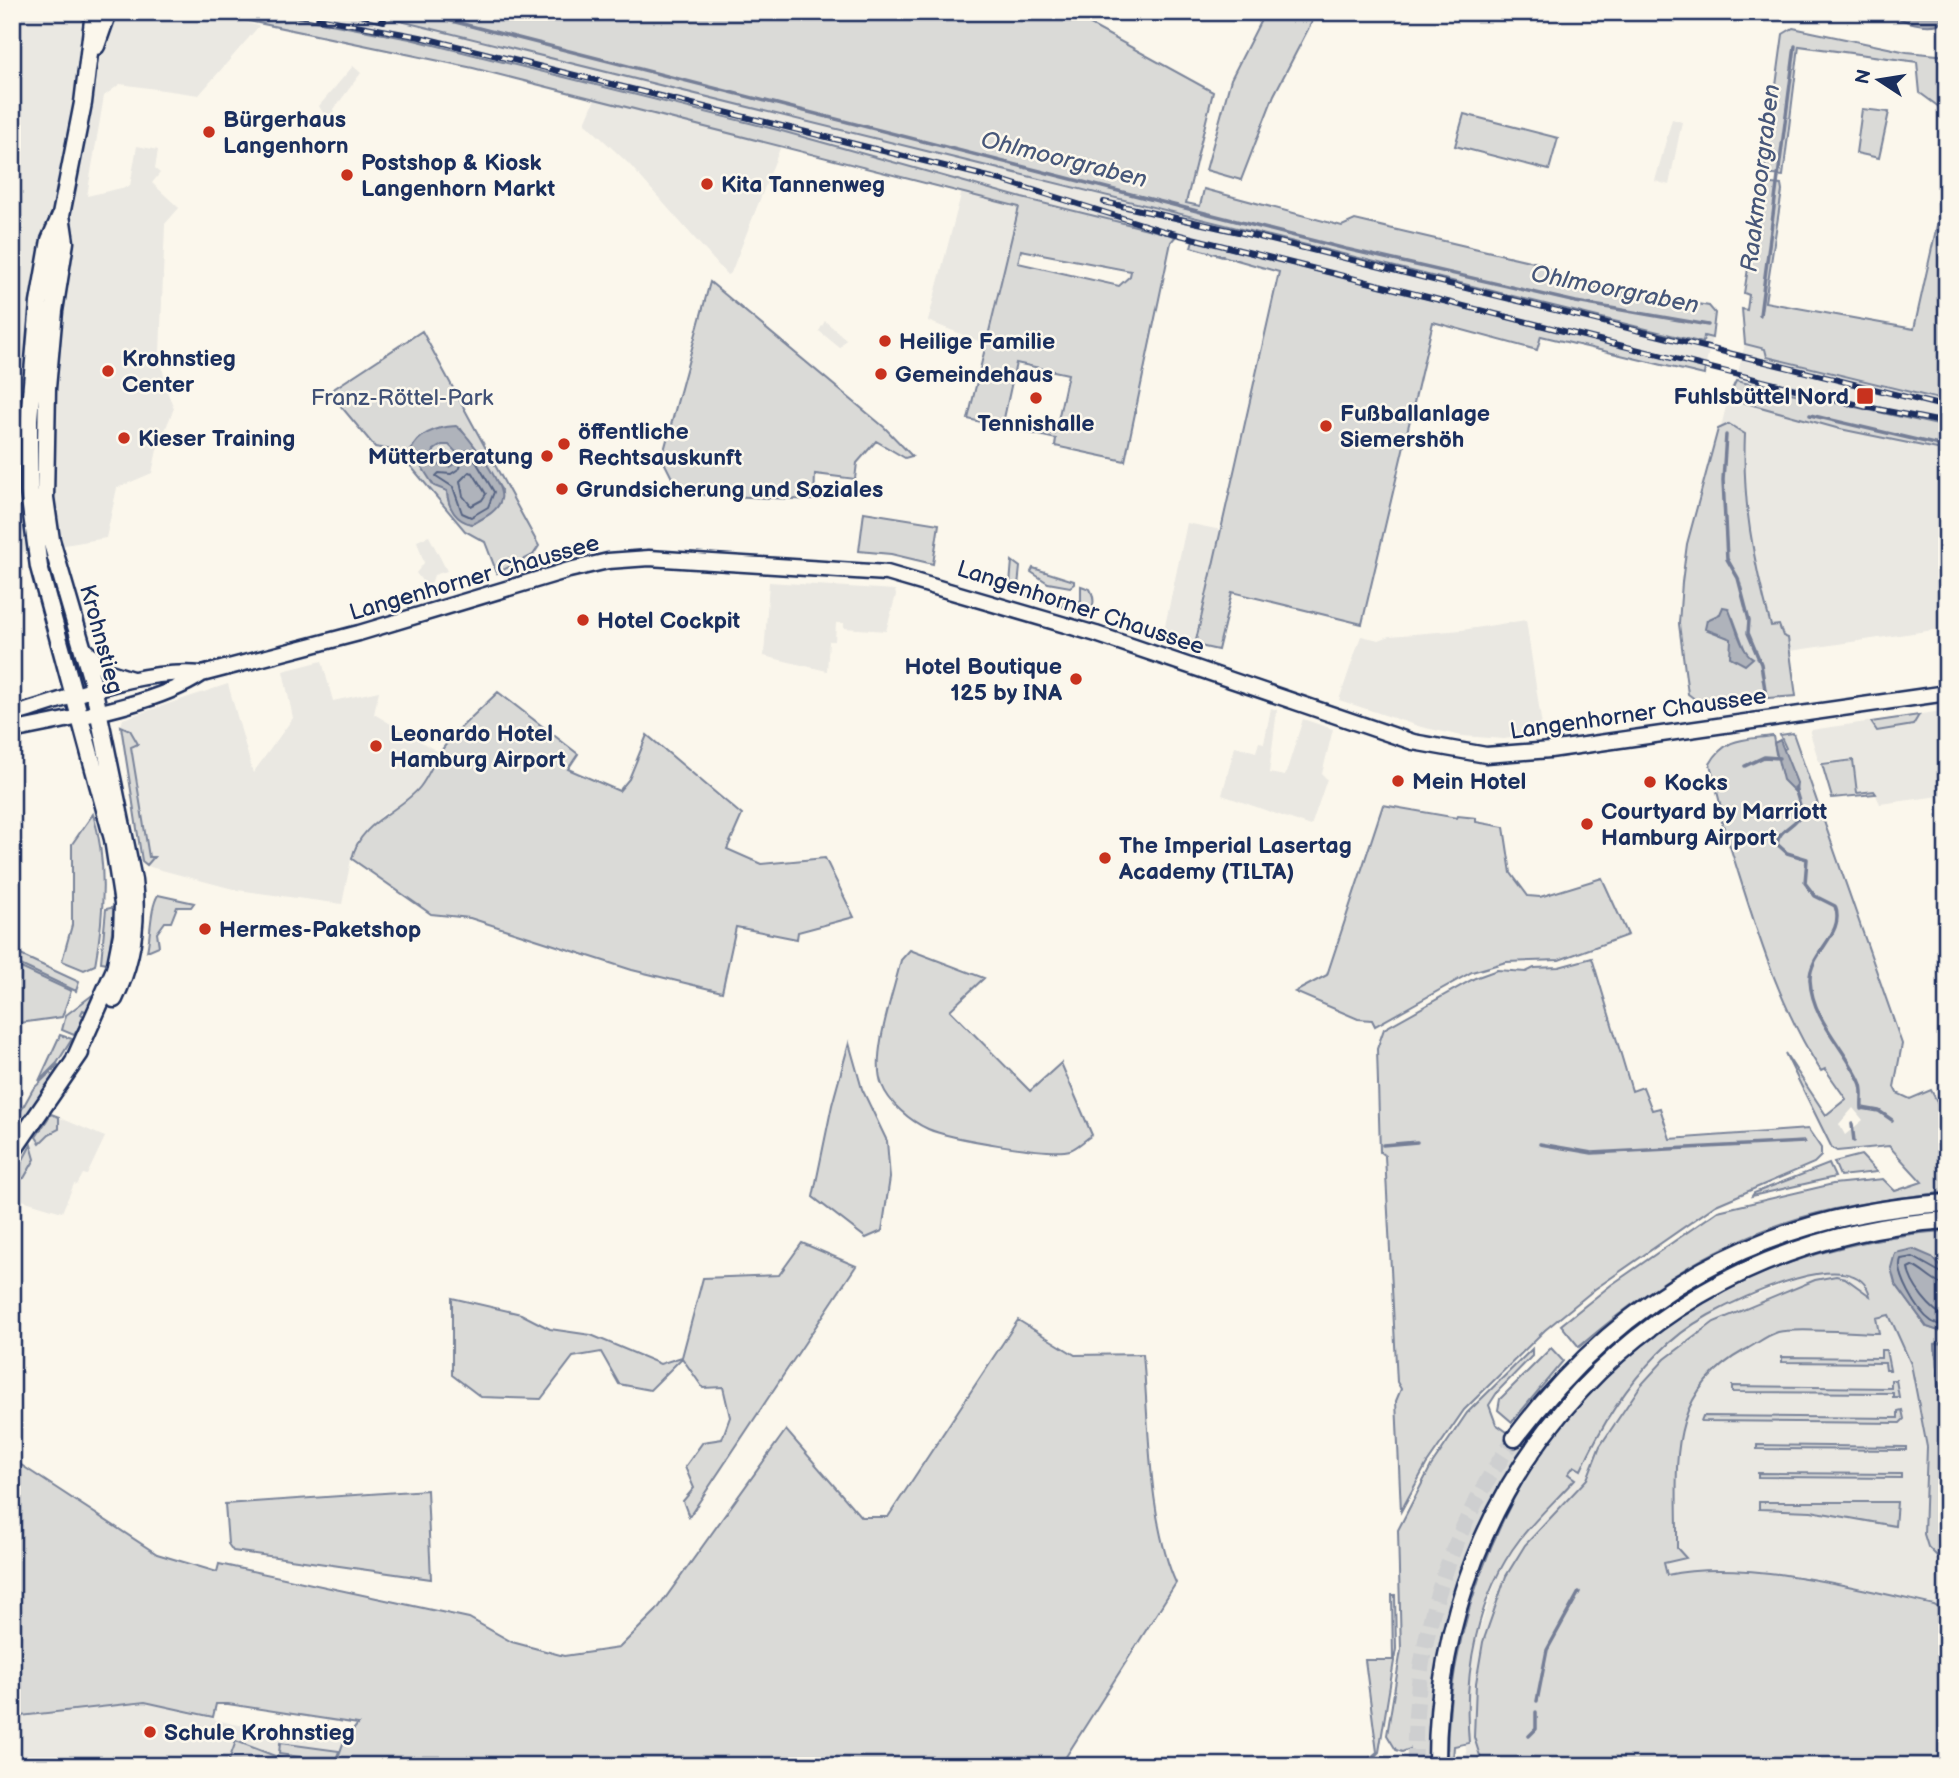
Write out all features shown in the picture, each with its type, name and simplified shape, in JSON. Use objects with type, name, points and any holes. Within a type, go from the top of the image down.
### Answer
[{"type":"main road","name":"Krohnstieg","points":[[75,1059],[115,969],[122,934],[123,904],[113,839],[77,716],[39,567],[29,463],[31,379],[39,303],[50,240],[61,215],[89,68],[94,12]]},
{"type":"main road","name":"Krohnstieg","points":[[89,68],[108,12]]},
{"type":"main road","name":"Krohnstieg","points":[[12,1152],[99,1028],[130,960],[136,917],[133,880],[94,691],[51,540],[46,498],[47,388],[54,311],[65,242],[61,215]]},
{"type":"main road","name":"Langenhorner Chaussee","points":[[12,730],[97,711],[184,686],[202,674],[359,633],[569,570],[608,561],[649,558],[842,568],[908,577],[1118,641],[1413,742],[1482,754],[1550,750],[1947,693]]},
{"type":"main road","points":[[83,648],[107,671],[137,681]]},
{"type":"main road","name":"Langenhorner Chaussee","points":[[12,715],[137,681],[183,672],[202,674]]},
{"type":"main road","points":[[1515,1438],[1550,1394],[1590,1352],[1632,1316],[1696,1273],[1763,1240],[1820,1222],[1877,1210],[1947,1203]]},
{"type":"main road","points":[[1437,1766],[1438,1724],[1445,1661],[1472,1562],[1524,1462],[1578,1392],[1643,1332],[1686,1301],[1738,1273],[1819,1241],[1875,1228],[1947,1220]]},
{"type":"shaded area","points":[[12,12],[206,12],[259,26],[199,95],[120,84],[104,96],[87,196],[130,186],[137,146],[158,150],[155,169],[160,173],[152,183],[179,208],[165,224],[160,353],[166,389],[174,408],[157,450],[152,473],[117,488],[106,538],[23,552],[12,470]]},
{"type":"shaded area","points":[[267,12],[364,12],[1703,342],[1704,336],[1712,338],[1705,368],[1022,198],[778,130],[410,39]]},
{"type":"shaded area","points":[[353,66],[361,73],[334,109],[332,121],[327,120],[319,106]]},
{"type":"shaded area","name":"Kita Tannenweg","points":[[595,99],[781,146],[731,273],[727,275],[629,164],[585,123]]},
{"type":"shaded area","points":[[1672,119],[1682,122],[1669,185],[1655,181]]},
{"type":"shaded area","points":[[962,191],[1019,207],[986,344],[928,321]]},
{"type":"shaded area","points":[[825,321],[846,339],[840,348],[819,331]]},
{"type":"shaded area","points":[[1745,344],[1765,349],[1767,357],[1947,401],[1947,427],[1736,381]]},
{"type":"shaded area","points":[[1728,398],[1840,429],[1947,451],[1947,628],[1790,651],[1788,638],[1783,636],[1779,625],[1771,627],[1753,560],[1743,475],[1745,434],[1721,427]]},
{"type":"shaded area","points":[[1187,523],[1221,530],[1194,650],[1162,640]]},
{"type":"shaded area","points":[[429,536],[447,571],[434,575],[429,590],[416,573],[424,563],[417,541]]},
{"type":"shaded area","points":[[769,582],[895,590],[896,595],[886,631],[844,628],[844,623],[836,623],[835,641],[829,641],[827,671],[764,656]]},
{"type":"shaded area","points":[[1526,620],[1543,733],[1504,739],[1462,736],[1421,727],[1339,700],[1361,636],[1379,640],[1390,636],[1462,630]]},
{"type":"shaded area","points":[[322,661],[333,701],[379,691],[374,714],[440,753],[420,788],[403,803],[383,814],[353,850],[342,904],[237,890],[150,867],[142,861],[120,729],[123,719],[228,684],[253,773],[293,718],[283,671]]},
{"type":"shaded area","points":[[1271,708],[1277,710],[1269,773],[1285,776],[1303,719],[1333,729],[1322,774],[1327,779],[1311,826],[1222,795],[1235,746],[1256,752],[1259,742],[1264,743]]},
{"type":"shaded area","points":[[1942,711],[1947,744],[1947,795],[1880,804],[1874,791],[1857,793],[1853,759],[1819,762],[1811,736],[1811,730]]},
{"type":"shaded area","points":[[51,1114],[105,1137],[87,1175],[83,1174],[77,1185],[74,1184],[62,1212],[12,1197],[12,1178]]},
{"type":"shaded area","points":[[1937,1237],[1947,1248],[1947,1766],[1469,1766],[1465,1744],[1469,1743],[1468,1682],[1476,1640],[1499,1572],[1521,1538],[1574,1479],[1568,1474],[1574,1466],[1581,1470],[1592,1445],[1633,1381],[1674,1340],[1709,1315],[1732,1304],[1811,1274]]},
{"type":"shaded area","name":"Schule Krohnstieg","points":[[145,1702],[233,1724],[344,1741],[335,1766],[12,1766],[12,1717]]},
{"type":"green space","points":[[206,12],[267,12],[410,39],[778,130],[1022,198],[1176,236],[1171,242],[1125,461],[1055,446],[1056,439],[968,419],[1019,207],[473,68]],"holes":[[[1021,250],[1131,271],[1130,276],[1119,286],[1018,263]],[[1016,363],[1068,374],[1055,434],[1003,423]]]},
{"type":"green space","points":[[364,12],[1067,12],[1213,92],[1186,203],[1200,206],[1204,189],[1342,226],[1355,220],[1542,264],[1565,282],[1709,306],[1715,313],[1712,338],[1704,336],[1703,343]]},
{"type":"green space","points":[[1265,12],[1317,12],[1274,95],[1241,180],[1206,170],[1231,79]]},
{"type":"green space","points":[[1793,28],[1907,52],[1947,56],[1947,118],[1939,107],[1920,93],[1917,62],[1799,46],[1783,176],[1764,174],[1783,34]]},
{"type":"green space","points":[[1862,109],[1889,112],[1879,158],[1856,153]]},
{"type":"green space","points":[[1464,114],[1558,138],[1549,170],[1455,146]]},
{"type":"green space","points":[[1947,180],[1947,401],[1767,357],[1765,349],[1745,344],[1742,309],[1747,310],[1749,295],[1744,293],[1762,183],[1781,185],[1782,191],[1765,302],[1914,329]]},
{"type":"green space","name":"Fußballanlage Siemershöh","points":[[1193,240],[1705,368],[1704,375],[1541,336],[1537,350],[1433,322],[1362,624],[1232,592],[1218,650],[1195,645],[1279,272],[1191,247]]},
{"type":"green space","points":[[710,282],[884,427],[912,456],[905,458],[876,441],[857,463],[855,479],[815,474],[814,500],[680,494],[662,458]]},
{"type":"green space","name":"Franz-Röttel-Park","points":[[422,331],[539,546],[533,555],[497,573],[485,542],[465,531],[398,451],[375,447],[329,392]],"holes":[[[461,429],[501,489],[499,502],[489,514],[473,524],[462,520],[451,508],[447,492],[419,439]]]},
{"type":"green space","points":[[1736,381],[1947,427],[1947,451],[1840,429],[1728,398]]},
{"type":"green space","points":[[1729,424],[1745,434],[1745,483],[1754,554],[1771,626],[1779,625],[1783,636],[1788,638],[1796,696],[1700,703],[1688,694],[1679,624],[1682,582],[1687,544],[1718,429]],"holes":[[[1720,614],[1733,618],[1747,656],[1732,650],[1731,639],[1714,631],[1707,621]]]},
{"type":"green space","points":[[445,444],[453,448],[457,456],[453,464],[445,468],[437,464],[433,456],[437,448]]},
{"type":"green space","points":[[864,512],[939,524],[933,564],[891,554],[859,551]]},
{"type":"green space","points":[[1012,561],[1020,567],[1018,586],[1060,602],[1081,601],[1081,586],[1092,592],[1092,609],[1087,614],[1015,592],[1010,584]]},
{"type":"green space","points":[[1033,568],[1074,581],[1074,584],[1070,587],[1048,583],[1031,572]]},
{"type":"green space","points":[[498,692],[578,754],[568,769],[619,791],[629,779],[647,735],[742,815],[727,849],[761,864],[825,858],[854,917],[798,932],[797,939],[736,927],[722,992],[632,970],[470,918],[431,914],[352,859],[363,836],[420,787],[445,746]]},
{"type":"green space","points":[[1919,715],[1913,725],[1877,731],[1871,722]]},
{"type":"green space","points":[[121,726],[130,730],[138,744],[131,747],[149,857],[154,857],[147,865],[142,861]]},
{"type":"green space","points":[[1793,733],[1902,1044],[1894,1087],[1897,1093],[1910,1099],[1931,1090],[1942,1111],[1947,1110],[1947,1192],[1865,1203],[1784,1223],[1755,1234],[1701,1260],[1651,1291],[1579,1347],[1561,1325],[1611,1285],[1718,1211],[1833,1184],[1883,1179],[1895,1191],[1922,1182],[1889,1146],[1837,1151],[1832,1148],[1785,1053],[1826,1115],[1846,1099],[1825,1069],[1821,1071],[1803,1041],[1774,978],[1719,813],[1722,811],[1710,764],[1722,749],[1744,739],[1773,736],[1776,754],[1786,748],[1780,735]]},
{"type":"green space","points":[[1853,760],[1857,793],[1874,791],[1876,794],[1832,798],[1822,764]]},
{"type":"green space","points":[[1383,805],[1457,818],[1476,818],[1476,822],[1504,827],[1511,873],[1528,896],[1540,897],[1602,878],[1628,935],[1559,960],[1506,962],[1472,972],[1375,1026],[1372,1020],[1358,1019],[1295,992],[1327,975]]},
{"type":"green space","points":[[93,814],[103,870],[101,928],[95,965],[84,970],[62,961],[72,925],[72,844]]},
{"type":"green space","points":[[158,895],[194,903],[191,907],[177,907],[171,922],[165,922],[157,933],[159,946],[147,951],[152,914]]},
{"type":"green space","points":[[115,907],[108,963],[101,962],[106,909]]},
{"type":"green space","points":[[910,950],[984,978],[950,1010],[1030,1091],[1061,1063],[1092,1135],[1070,1150],[1042,1151],[999,1145],[928,1129],[895,1105],[882,1085],[879,1058],[884,1023],[901,960]]},
{"type":"green space","points":[[12,951],[79,982],[76,991],[12,961]]},
{"type":"green space","points":[[1592,958],[1632,1091],[1643,1087],[1652,1110],[1660,1108],[1670,1139],[1808,1129],[1821,1148],[1821,1156],[1814,1163],[1716,1205],[1595,1289],[1545,1330],[1464,1410],[1426,1465],[1401,1511],[1396,1401],[1401,1389],[1397,1382],[1385,1156],[1380,1152],[1377,1049],[1384,1029],[1475,978],[1497,970],[1526,972],[1534,968],[1559,967]]},
{"type":"green space","points":[[21,968],[71,991],[62,1017],[12,1024],[12,975]]},
{"type":"green space","points":[[95,993],[88,1012],[83,1010],[81,1014],[85,1017],[74,1035],[62,1030],[66,1015]]},
{"type":"green space","points":[[60,1035],[72,1039],[57,1063],[39,1081]]},
{"type":"green space","points":[[849,1043],[862,1089],[887,1141],[890,1178],[882,1231],[866,1238],[813,1197],[832,1105]]},
{"type":"green space","points":[[58,1065],[61,1070],[12,1142],[12,1127],[33,1089]]},
{"type":"green space","points":[[51,1114],[59,1117],[59,1129],[40,1143],[36,1137]]},
{"type":"green space","points":[[31,1145],[35,1159],[24,1178],[12,1180]]},
{"type":"green space","points":[[1861,1155],[1877,1172],[1840,1176],[1834,1162]]},
{"type":"green space","points":[[1829,1164],[1835,1177],[1752,1196],[1754,1193]]},
{"type":"green space","points":[[1947,1231],[1944,1245],[1947,1273],[1895,1283],[1927,1327],[1942,1332],[1944,1343],[1935,1344],[1938,1382],[1947,1419],[1947,1454],[1939,1503],[1939,1528],[1947,1545],[1947,1566],[1928,1547],[1924,1534],[1927,1447],[1911,1364],[1889,1315],[1876,1318],[1879,1333],[1799,1330],[1774,1333],[1719,1368],[1700,1389],[1688,1411],[1681,1436],[1677,1462],[1677,1548],[1686,1558],[1664,1563],[1667,1575],[1730,1570],[1801,1577],[1934,1605],[1947,1613],[1947,1766],[1477,1766],[1480,1756],[1474,1737],[1476,1683],[1483,1642],[1506,1576],[1525,1545],[1587,1479],[1600,1446],[1641,1385],[1665,1359],[1714,1322],[1815,1280],[1836,1276],[1845,1278],[1870,1296],[1861,1280],[1844,1273],[1822,1273],[1770,1287],[1709,1315],[1669,1343],[1624,1394],[1596,1439],[1581,1470],[1574,1466],[1568,1474],[1575,1479],[1520,1539],[1493,1585],[1483,1610],[1471,1663],[1468,1690],[1469,1743],[1454,1746],[1453,1760],[1469,1761],[1469,1766],[1447,1766],[1454,1675],[1476,1589],[1510,1506],[1565,1416],[1637,1344],[1667,1321],[1742,1281],[1783,1265],[1868,1241]]},
{"type":"green space","points":[[802,1243],[856,1266],[689,1517],[683,1501],[694,1488],[685,1467],[703,1442],[722,1439],[730,1417],[723,1387],[703,1388],[682,1358],[650,1390],[619,1384],[601,1352],[573,1357],[541,1399],[481,1397],[452,1375],[452,1298],[521,1314],[550,1329],[591,1335],[660,1364],[682,1357],[703,1278],[779,1275]]},
{"type":"green space","points":[[1018,1320],[1075,1355],[1143,1354],[1155,1502],[1167,1558],[1176,1583],[1060,1766],[387,1766],[364,1760],[361,1766],[335,1766],[344,1741],[358,1724],[228,1704],[216,1704],[213,1717],[145,1702],[12,1717],[12,1459],[157,1554],[217,1572],[219,1564],[469,1618],[512,1642],[564,1656],[619,1648],[656,1611],[786,1430],[861,1517],[888,1517]]},
{"type":"green space","points":[[1551,1348],[1563,1361],[1512,1422],[1498,1410],[1500,1399]]},
{"type":"green space","points":[[1532,1349],[1532,1356],[1498,1391],[1489,1405],[1496,1424],[1528,1447],[1505,1483],[1486,1521],[1455,1599],[1436,1681],[1431,1766],[1377,1766],[1390,1762],[1410,1764],[1410,1749],[1402,1752],[1396,1750],[1387,1735],[1401,1650],[1398,1530],[1431,1466],[1467,1413]]},
{"type":"green space","points":[[1881,1350],[1886,1350],[1890,1370],[1886,1370],[1885,1363],[1782,1362],[1782,1357],[1881,1358]]},
{"type":"green space","points":[[1891,1380],[1896,1380],[1899,1397],[1893,1397],[1893,1393],[1732,1392],[1732,1386],[1891,1388]]},
{"type":"green space","points":[[1902,1410],[1904,1419],[1900,1423],[1701,1421],[1703,1416],[1898,1418],[1898,1411]]},
{"type":"green space","points":[[1757,1445],[1906,1447],[1906,1450],[1757,1449]]},
{"type":"green space","points":[[1758,1473],[1901,1474],[1901,1478],[1758,1477]]},
{"type":"green space","points":[[427,1490],[431,1579],[233,1551],[228,1544],[225,1504]]},
{"type":"green space","points":[[1759,1502],[1897,1502],[1895,1526],[1811,1511],[1759,1509]]},
{"type":"green space","points":[[1392,1595],[1395,1595],[1396,1649],[1379,1752],[1366,1766],[1360,1766],[1377,1752],[1365,1660],[1393,1660]]},
{"type":"green space","points":[[236,1741],[301,1766],[227,1766]]},
{"type":"green space","points":[[280,1743],[339,1751],[335,1762],[279,1754]]},
{"type":"water","points":[[1884,12],[1947,12],[1947,21],[1923,25]]},
{"type":"water","points":[[456,426],[469,439],[492,472],[501,492],[497,508],[472,524],[461,520],[454,513],[447,491],[434,486],[411,450],[424,435]],"holes":[[[442,445],[449,445],[457,453],[456,463],[449,467],[444,463],[437,466],[432,459],[434,450]]]},
{"type":"water","points":[[1723,607],[1728,608],[1741,643],[1753,658],[1745,665],[1730,657],[1731,639],[1705,629],[1707,620],[1720,614]]},
{"type":"water","points":[[1780,740],[1797,783],[1796,793],[1783,780],[1774,743]]},
{"type":"water","points":[[1913,1249],[1932,1257],[1947,1273],[1947,1419],[1938,1382],[1935,1344],[1944,1343],[1942,1332],[1927,1327],[1895,1283],[1891,1268],[1895,1253]]},
{"type":"pier","points":[[1853,1108],[1863,1120],[1845,1135],[1839,1124]]},
{"type":"waterway","name":"Ohlmoorgraben","points":[[416,12],[1346,249],[1576,302],[1708,325]]},
{"type":"waterway","name":"Raakmoorgraben","points":[[1760,315],[1795,46]]},
{"type":"waterway","points":[[1810,415],[1947,447]]},
{"type":"waterway","name":"Raakmoorgraben","points":[[1726,435],[1723,480],[1727,559],[1738,578],[1749,620],[1748,633],[1761,664],[1766,696]]},
{"type":"waterway","points":[[1745,766],[1764,757],[1779,758]]},
{"type":"waterway","name":"Raakmoorgraben","points":[[1795,788],[1802,812],[1781,835],[1777,844],[1787,853],[1807,859],[1805,883],[1815,896],[1835,906],[1836,925],[1815,961],[1810,980],[1812,994],[1823,1021],[1860,1082],[1862,1109]]},
{"type":"waterway","points":[[1862,1108],[1879,1111],[1892,1120]]},
{"type":"waterway","name":"Raakmoorgraben","points":[[1852,1124],[1854,1141]]},
{"type":"waterway","points":[[1383,1145],[1417,1142]]},
{"type":"waterway","points":[[1540,1144],[1592,1153],[1804,1142]]},
{"type":"waterway","points":[[1537,1701],[1547,1650],[1579,1592]]},
{"type":"waterway","points":[[1529,1736],[1536,1729],[1536,1712]]},
{"type":"tunnel","points":[[1415,1766],[1420,1678],[1438,1594],[1470,1513],[1515,1438]]},
{"type":"railway","points":[[286,12],[420,37],[1001,180],[1164,231],[1867,407],[1947,423]]},
{"type":"railway","points":[[350,12],[384,21]]},
{"type":"railway","points":[[1104,202],[1243,233],[1947,407]]},
{"type":"place","name":"Bürgerhaus Langenhorn","points":[[209,132]]},
{"type":"place","name":"Postshop & Kiosk Langenhorn Markt","points":[[347,175]]},
{"type":"place","name":"Kita Tannenweg","points":[[707,184]]},
{"type":"place","name":"Heilige Familie","points":[[885,341]]},
{"type":"place","name":"Krohnstieg Center","points":[[108,371]]},
{"type":"place","name":"Gemeindehaus","points":[[881,374]]},
{"type":"place","name":"Fuhlsbüttel Nord","points":[[1865,396]]},
{"type":"place","name":"Tennishalle","points":[[1036,398]]},
{"type":"place","name":"Fußballanlage Siemershöh","points":[[1326,426]]},
{"type":"place","name":"Kieser Training","points":[[124,438]]},
{"type":"place","name":"öffentliche Rechtsauskunft","points":[[564,444]]},
{"type":"place","name":"Mütterberatung","points":[[547,456]]},
{"type":"place","name":"Grundsicherung und Soziales","points":[[562,489]]},
{"type":"place","name":"Hotel Cockpit","points":[[583,620]]},
{"type":"place","name":"Hotel Boutique 125 by INA","points":[[1076,679]]},
{"type":"place","name":"Leonardo Hotel Hamburg Airport","points":[[376,746]]},
{"type":"place","name":"Mein Hotel","points":[[1398,781]]},
{"type":"place","name":"Kocks","points":[[1650,782]]},
{"type":"place","name":"Courtyard by Marriott Hamburg Airport","points":[[1587,824]]},
{"type":"place","name":"The Imperial Lasertag Academy (TILTA)","points":[[1105,858]]},
{"type":"place","name":"Hermes-Paketshop","points":[[205,929]]},
{"type":"place","name":"Schule Krohnstieg","points":[[150,1732]]}]
